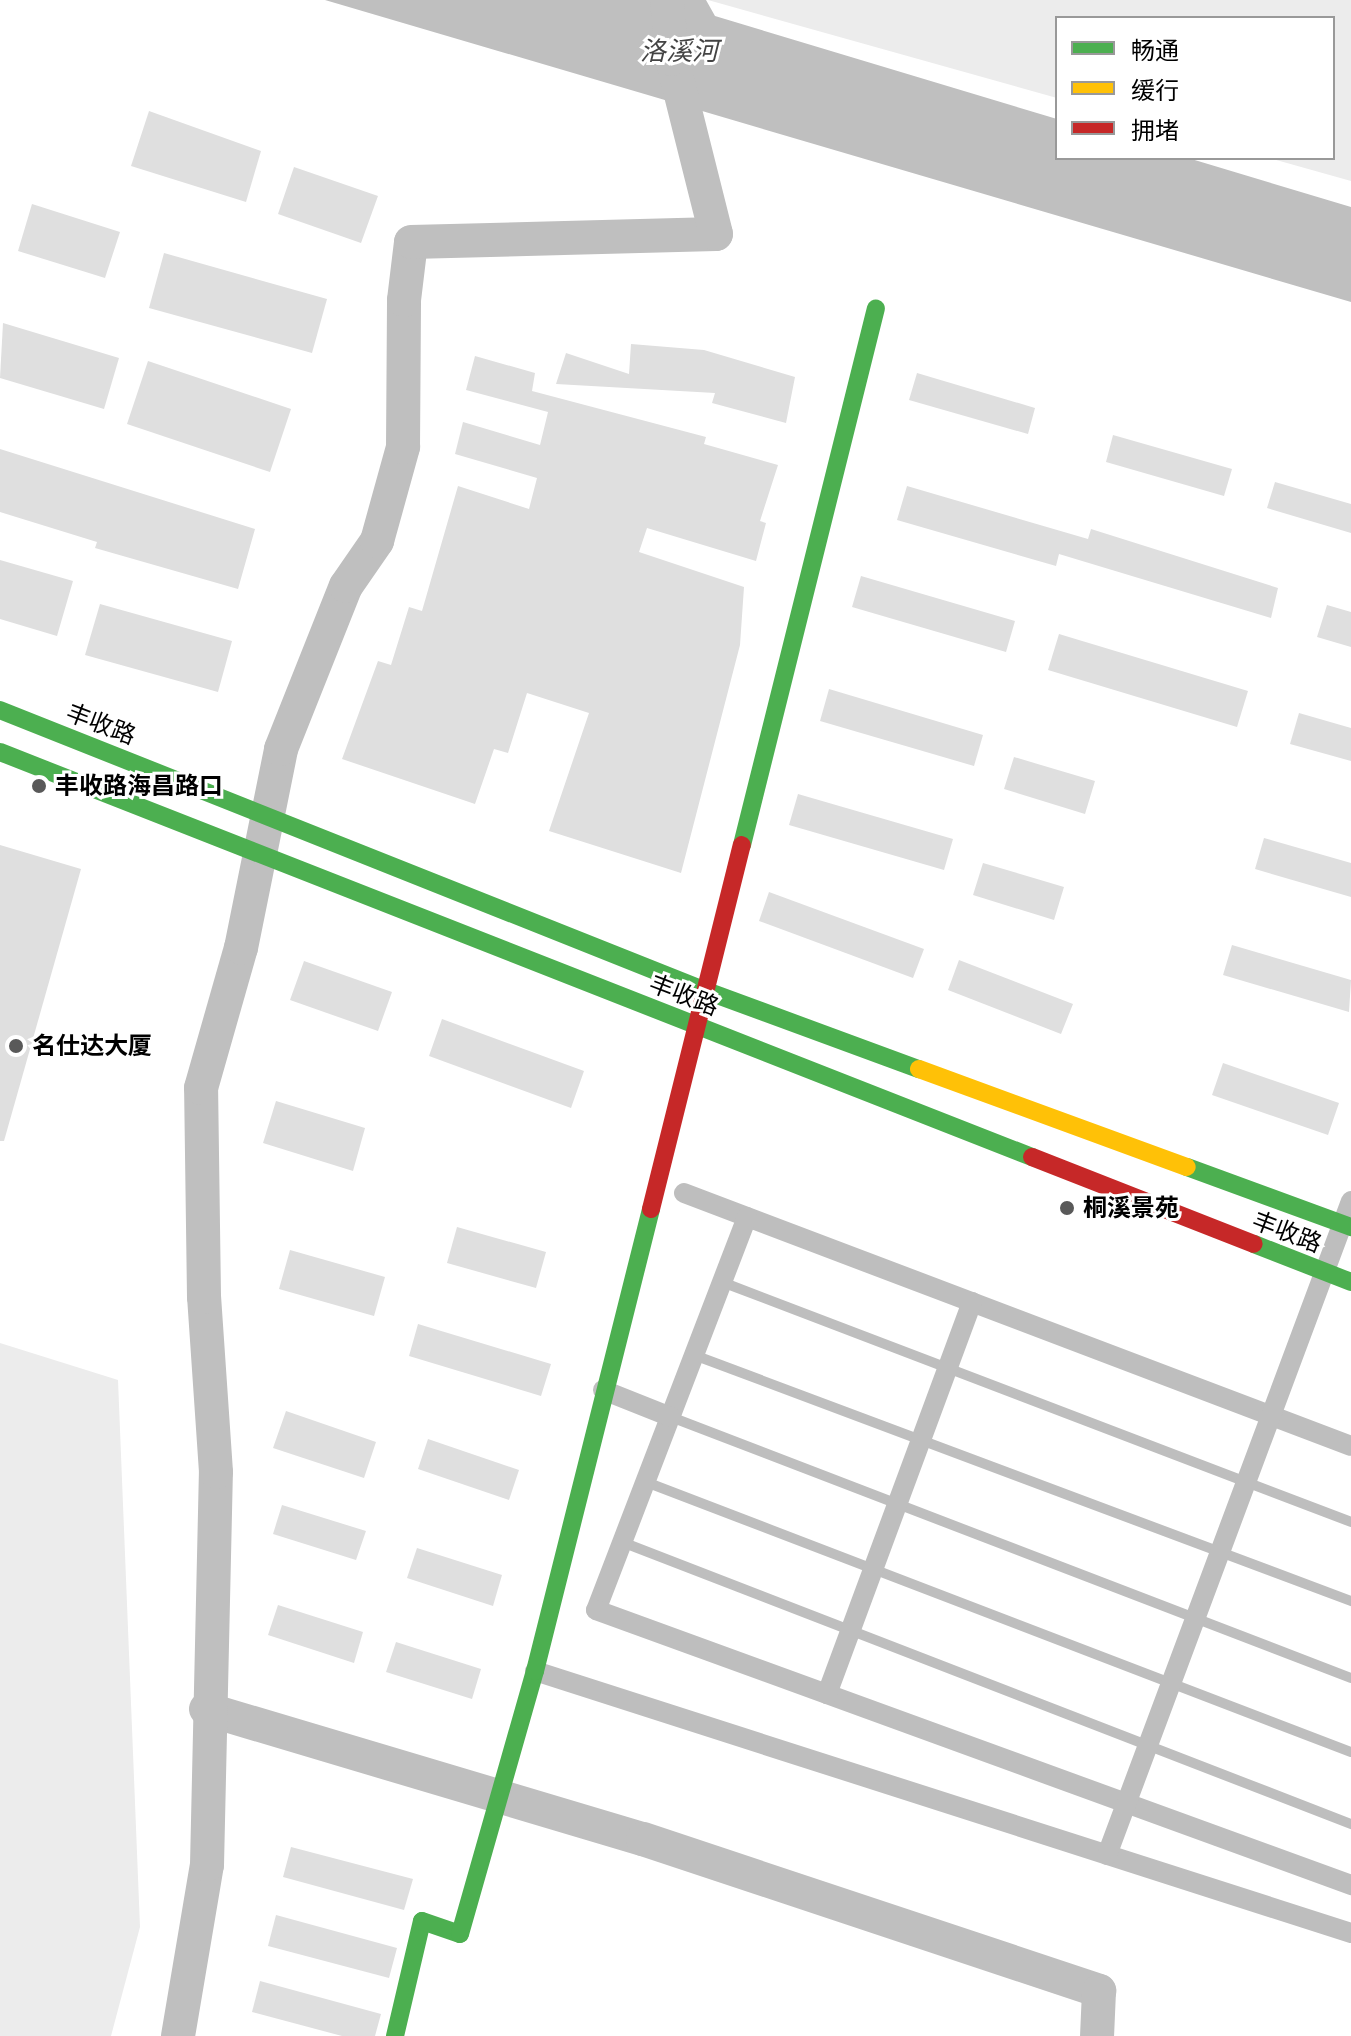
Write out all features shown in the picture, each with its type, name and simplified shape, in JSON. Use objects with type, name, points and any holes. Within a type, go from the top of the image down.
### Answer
[{"type":"main road","points":[[395,2036],[422,1921],[460,1934],[535,1671],[692,1024],[876,308]]},
{"type":"main road","name":"丰收路","points":[[0,710],[701,989],[1346,1226]]},
{"type":"main road","name":"丰收路","points":[[0,752],[1351,1282]]},
{"type":"street","points":[[684,1193],[1351,1446]]},
{"type":"street","points":[[1107,1855],[1323,1272],[1346,1226],[1351,1201]]},
{"type":"street","points":[[747,1217],[596,1610],[1126,1803],[1349,1879]]},
{"type":"street","points":[[827,1694],[972,1302]]},
{"type":"street","points":[[603,1390],[671,1417]]},
{"type":"street","points":[[535,1671],[1351,1933]]},
{"type":"lane","points":[[722,1282],[1351,1522]]},
{"type":"lane","points":[[694,1355],[1351,1601]]},
{"type":"lane","points":[[671,1417],[1351,1678]]},
{"type":"lane","points":[[646,1482],[1351,1752]]},
{"type":"lane","points":[[622,1542],[1351,1824]]},
{"type":"shaded area","points":[[708,0],[1351,0],[1351,181],[1276,160],[1335,160],[1335,16],[1055,16],[1055,97]]},
{"type":"shaded area","points":[[0,1343],[118,1380],[140,1927],[111,2036],[0,2036]]},
{"type":"water","name":"洛溪河","points":[[325,0],[706,0],[715,16],[1055,118],[1055,160],[1195,160],[1351,207],[1351,302]]},
{"type":"building","points":[[149,111],[261,151],[246,202],[131,166]]},
{"type":"building","points":[[294,167],[378,196],[361,243],[278,214]]},
{"type":"building","points":[[32,204],[120,232],[105,278],[18,251]]},
{"type":"building","points":[[164,253],[327,299],[312,353],[149,308]]},
{"type":"building","points":[[3,323],[119,358],[104,409],[0,378]]},
{"type":"building","points":[[631,344],[704,350],[795,377],[786,423],[712,403],[715,393],[556,384],[566,353],[629,374]]},
{"type":"building","points":[[475,356],[535,373],[532,391],[706,437],[704,444],[778,465],[760,521],[766,523],[756,561],[647,528],[639,552],[744,587],[740,645],[681,873],[549,831],[589,713],[527,693],[508,753],[494,749],[475,804],[342,759],[378,661],[391,665],[409,607],[422,611],[458,486],[529,509],[537,478],[455,454],[463,422],[540,445],[548,412],[466,390]]},
{"type":"building","points":[[148,361],[291,409],[270,472],[127,424]]},
{"type":"building","points":[[917,373],[1035,408],[1028,434],[909,400]]},
{"type":"building","points":[[1113,435],[1232,469],[1224,496],[1106,462]]},
{"type":"building","points":[[0,449],[255,529],[238,589],[95,548],[97,542],[0,512]]},
{"type":"building","points":[[1275,482],[1351,504],[1351,533],[1267,508]]},
{"type":"building","points":[[907,486],[1088,539],[1091,529],[1278,588],[1271,618],[1059,554],[1056,566],[897,520]]},
{"type":"building","points":[[0,560],[73,581],[57,636],[0,619]]},
{"type":"building","points":[[861,576],[1015,621],[1006,652],[852,607]]},
{"type":"building","points":[[100,604],[232,641],[218,692],[85,655]]},
{"type":"building","points":[[1327,605],[1351,612],[1351,647],[1317,637]]},
{"type":"building","points":[[1059,634],[1248,691],[1237,727],[1048,670]]},
{"type":"building","points":[[829,689],[983,735],[974,766],[820,721]]},
{"type":"building","points":[[1299,713],[1351,728],[1351,761],[1290,744]]},
{"type":"building","points":[[1014,757],[1095,781],[1085,814],[1004,789]]},
{"type":"building","points":[[798,794],[953,839],[944,870],[789,825]]},
{"type":"building","points":[[1264,838],[1351,863],[1351,897],[1255,869]]},
{"type":"building","points":[[0,845],[81,869],[4,1141],[0,1141]]},
{"type":"building","points":[[983,863],[1064,887],[1054,920],[973,895]]},
{"type":"building","points":[[769,892],[924,949],[913,978],[759,921]]},
{"type":"building","points":[[1232,945],[1351,980],[1349,1012],[1223,975]]},
{"type":"building","points":[[959,960],[1073,1004],[1061,1034],[948,990]]},
{"type":"building","points":[[304,961],[392,992],[378,1031],[290,1000]]},
{"type":"building","points":[[442,1019],[584,1071],[571,1108],[429,1056]]},
{"type":"building","points":[[1223,1063],[1339,1103],[1328,1135],[1212,1095]]},
{"type":"building","points":[[276,1101],[365,1128],[353,1171],[263,1143]]},
{"type":"building","points":[[457,1227],[546,1252],[536,1288],[447,1263]]},
{"type":"building","points":[[290,1250],[385,1277],[374,1316],[279,1289]]},
{"type":"building","points":[[418,1324],[551,1364],[541,1396],[409,1356]]},
{"type":"building","points":[[286,1411],[376,1442],[364,1478],[273,1448]]},
{"type":"building","points":[[428,1439],[519,1470],[509,1500],[418,1469]]},
{"type":"building","points":[[282,1505],[366,1531],[356,1560],[273,1534]]},
{"type":"building","points":[[417,1548],[502,1575],[493,1606],[407,1578]]},
{"type":"building","points":[[278,1605],[363,1632],[354,1663],[268,1635]]},
{"type":"building","points":[[396,1642],[481,1669],[472,1699],[386,1672]]},
{"type":"building","points":[[291,1847],[413,1879],[404,1910],[283,1877]]},
{"type":"building","points":[[276,1915],[397,1948],[389,1978],[268,1946]]},
{"type":"building","points":[[260,1981],[381,2014],[375,2036],[342,2036],[252,2012]]},
{"type":"waterway","points":[[178,2036],[207,1865],[216,1472],[204,1297],[201,1088],[241,948],[281,749],[346,586],[377,541],[403,447],[404,300],[411,242],[716,234],[672,59],[667,0]]},
{"type":"waterway","points":[[206,1709],[643,1839],[1099,1991],[1097,2036]]},
{"type":"traffic: fast","points":[[742,845],[876,308]]},
{"type":"traffic: fast","points":[[0,710],[701,989],[919,1069]]},
{"type":"traffic: fast","points":[[0,752],[1032,1157]]},
{"type":"traffic: fast","points":[[1187,1167],[1351,1227]]},
{"type":"traffic: fast","points":[[395,2036],[422,1921],[460,1934],[535,1671],[651,1209]]},
{"type":"traffic: fast","points":[[1254,1244],[1351,1282]]},
{"type":"traffic: slow","points":[[919,1069],[1187,1167]]},
{"type":"traffic: jam","points":[[651,1209],[742,845]]},
{"type":"traffic: jam","points":[[1032,1157],[1254,1244]]},
{"type":"place","name":"丰收路海昌路口","points":[[39,786]]},
{"type":"place","name":"名仕达大厦","points":[[16,1046]]},
{"type":"place","name":"桐溪景苑","points":[[1067,1208]]}]
